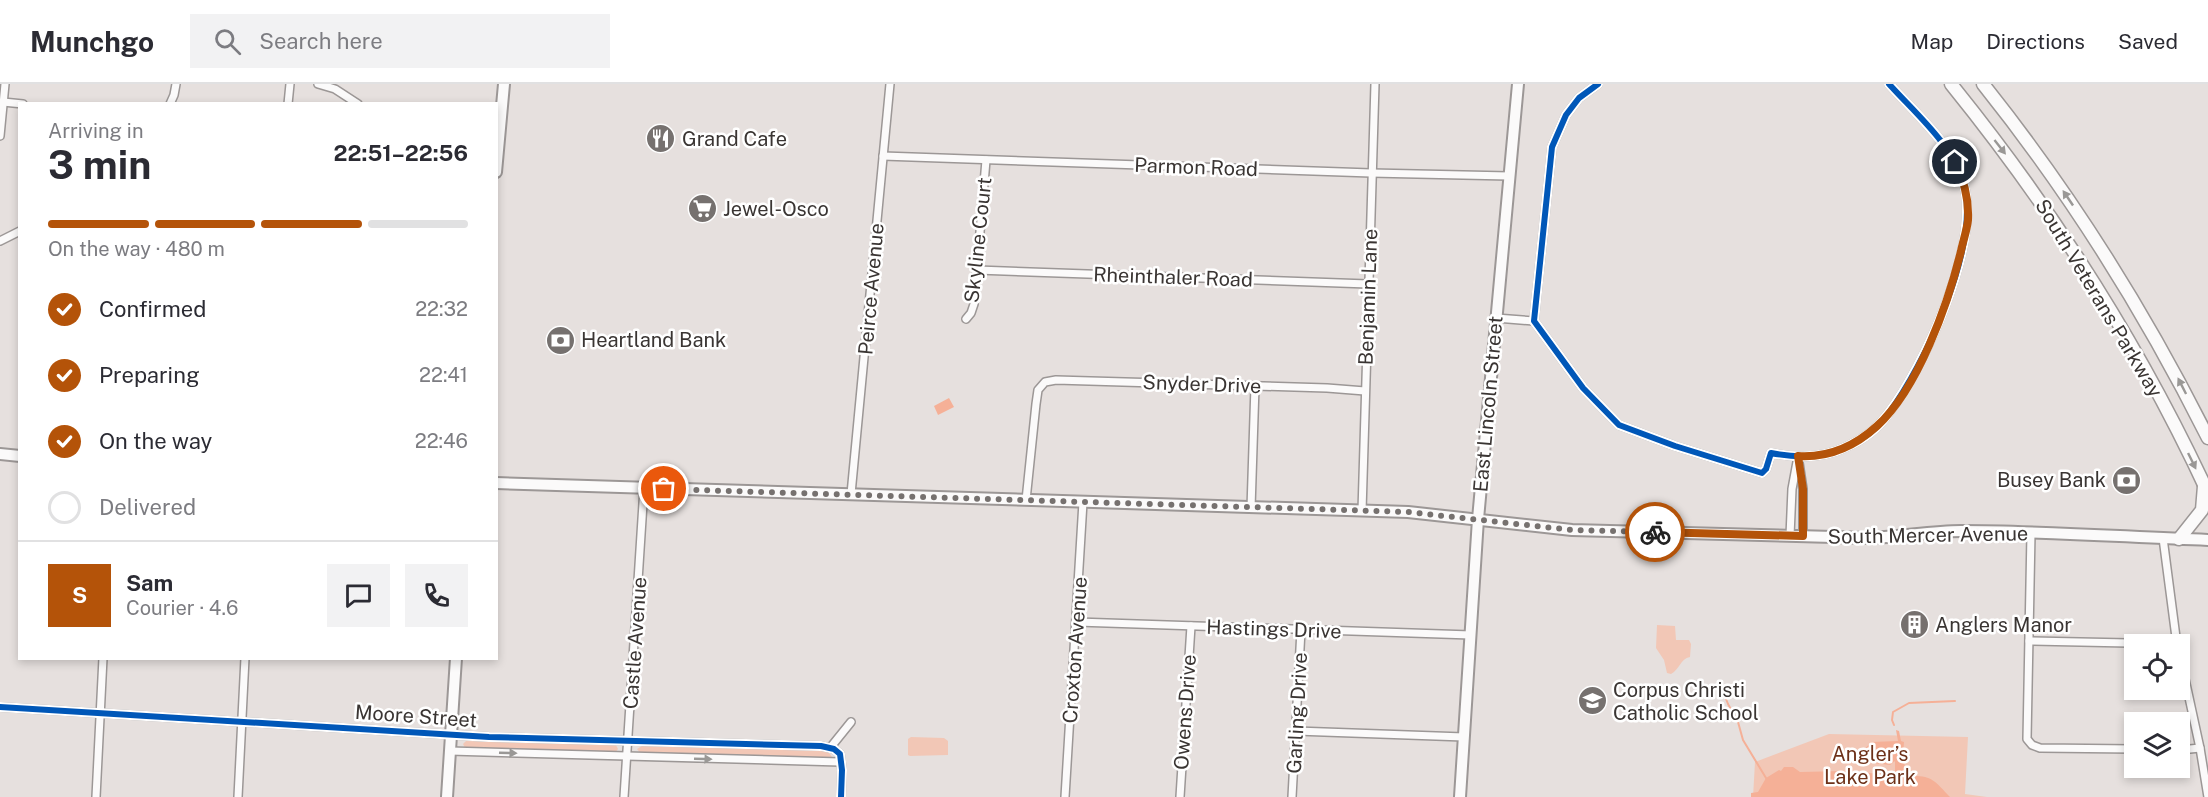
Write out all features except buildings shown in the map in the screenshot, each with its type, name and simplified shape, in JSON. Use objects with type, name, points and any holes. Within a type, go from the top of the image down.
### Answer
[{"type":"highway","name":"South Veterans Parkway","points":[[1951,84],[2011,160],[2073,247],[2134,350],[2206,489]]},
{"type":"highway","name":"South Veterans Parkway","points":[[1983,84],[2048,169],[2100,246],[2148,325],[2208,438]]},
{"type":"highway","points":[[2179,539],[2202,510],[2206,489]]},
{"type":"main road","points":[[498,145],[504,84]]},
{"type":"main road","name":"East Lincoln Street","points":[[1460,797],[1478,519],[1518,84]]},
{"type":"main road","points":[[0,454],[18,456]]},
{"type":"main road","name":"South Mercer Avenue","points":[[498,483],[1419,513],[1572,530],[1870,538],[1959,531],[2208,540]]},
{"type":"main road","points":[[447,797],[456,660]]},
{"type":"street","points":[[0,136],[5,84]]},
{"type":"street","points":[[171,102],[176,84]]},
{"type":"street","points":[[288,102],[290,84]]},
{"type":"street","points":[[318,84],[335,89],[355,102]]},
{"type":"street","name":"Peirce Avenue","points":[[851,494],[890,84]]},
{"type":"street","name":"Benjamin Lane","points":[[1362,511],[1375,84]]},
{"type":"street","points":[[1598,84],[1579,98],[1566,115],[1552,147],[1534,321],[1583,388],[1619,425],[1757,473],[1762,473],[1766,469],[1771,453],[1815,457],[1847,447],[1868,434],[1888,415],[1913,375],[1929,345],[1950,294],[1968,221],[1967,198],[1961,174],[1949,152],[1889,84]]},
{"type":"street","points":[[3,102],[18,104]]},
{"type":"street","name":"Parmon Road","points":[[883,156],[1509,176]]},
{"type":"street","name":"Skyline Court","points":[[966,318],[971,313],[974,304],[986,160]]},
{"type":"street","points":[[0,241],[18,232]]},
{"type":"street","name":"Rheinthaler Road","points":[[977,270],[1368,284]]},
{"type":"street","points":[[1496,318],[1534,321]]},
{"type":"street","name":"Snyder Drive","points":[[1026,500],[1036,404],[1041,386],[1045,382],[1056,380],[1365,391]]},
{"type":"street","points":[[1251,508],[1255,386]]},
{"type":"street","points":[[1790,536],[1792,489],[1798,456]]},
{"type":"street","points":[[1798,456],[1803,489],[1803,536]]},
{"type":"street","name":"Castle Avenue","points":[[624,797],[644,488]]},
{"type":"street","name":"Croxton Avenue","points":[[1065,797],[1083,502]]},
{"type":"street","points":[[2031,533],[2026,736],[2029,743],[2040,748],[2124,749]]},
{"type":"street","points":[[2163,538],[2176,634]]},
{"type":"street","name":"Hastings Drive","points":[[1077,622],[1471,635]]},
{"type":"street","name":"Owens Drive","points":[[1180,797],[1191,626]]},
{"type":"street","name":"Garling Drive","points":[[1292,797],[1302,630]]},
{"type":"street","points":[[2029,641],[2124,644]]},
{"type":"street","points":[[96,797],[103,660]]},
{"type":"street","points":[[238,797],[245,660]]},
{"type":"street","points":[[2190,700],[2208,797]]},
{"type":"street","name":"Moore Street","points":[[0,706],[451,735],[830,748]]},
{"type":"street","points":[[841,797],[840,754],[830,748],[851,722]]},
{"type":"street","points":[[1296,731],[1464,737]]},
{"type":"street","points":[[2190,749],[2200,748]]},
{"type":"street","name":"Moore Street","points":[[450,751],[840,762]]},
{"type":"green space","points":[[1657,625],[1675,626],[1676,640],[1689,640],[1691,644],[1690,657],[1671,674],[1667,673],[1664,660],[1656,648]]},
{"type":"green space","name":"Angler’s Lake Park","points":[[1829,734],[1968,737],[1965,794],[1987,797],[1753,797],[1755,762]]},
{"type":"green space","points":[[911,737],[944,738],[948,741],[948,755],[910,756],[908,755],[908,739]]},
{"type":"green space","points":[[466,741],[616,745],[618,749],[615,753],[465,748],[463,744]]},
{"type":"green space","points":[[642,746],[827,750],[832,757],[829,759],[641,754],[637,749]]},
{"type":"shaded area","points":[[949,398],[954,407],[938,415],[934,406]]},
{"type":"shaded area","points":[[1896,730],[1899,731],[1901,741],[1904,742],[1903,755],[1906,774],[1932,780],[1950,797],[1751,797],[1751,793],[1758,792],[1766,778],[1781,771],[1784,767],[1793,767],[1800,772],[1843,771],[1895,775],[1895,761],[1890,765],[1865,762],[1863,751],[1871,742],[1898,741]]},
{"type":"waterway","points":[[1719,681],[1738,722],[1743,740],[1766,778]]},
{"type":"waterway","points":[[1894,725],[1893,712],[1909,703],[1955,701]]},
{"type":"cycle path","points":[[1598,84],[1579,98],[1566,115],[1552,147],[1534,321],[1583,388],[1619,425],[1675,446],[1762,473],[1766,469],[1771,453],[1790,456],[1828,454],[1858,441],[1879,424],[1903,393],[1918,366],[1933,336],[1957,271],[1964,240],[1967,210],[1964,185],[1959,171],[1933,131],[1889,84]]},
{"type":"cycle path","points":[[0,707],[489,737],[821,746],[834,749],[840,754],[841,797]]},
{"type":"way so far","points":[[664,489],[1408,512],[1572,530],[1655,532]]},
{"type":"place","name":"Grand Cafe","points":[[661,139]]},
{"type":"place","name":"Jewel-Osco","points":[[702,209]]},
{"type":"place","name":"Heartland Bank","points":[[560,340]]},
{"type":"place","name":"Busey Bank","points":[[2127,480]]},
{"type":"place","name":"Anglers Manor","points":[[1914,625]]},
{"type":"place","name":"Corpus Christi Catholic School","points":[[1592,701]]},
{"type":"route","points":[[1655,532],[1803,536],[1803,489],[1798,456],[1815,457],[1830,454],[1858,441],[1877,426],[1888,415],[1902,393],[1934,334],[1952,288],[1968,221],[1965,186],[1955,162]]}]
